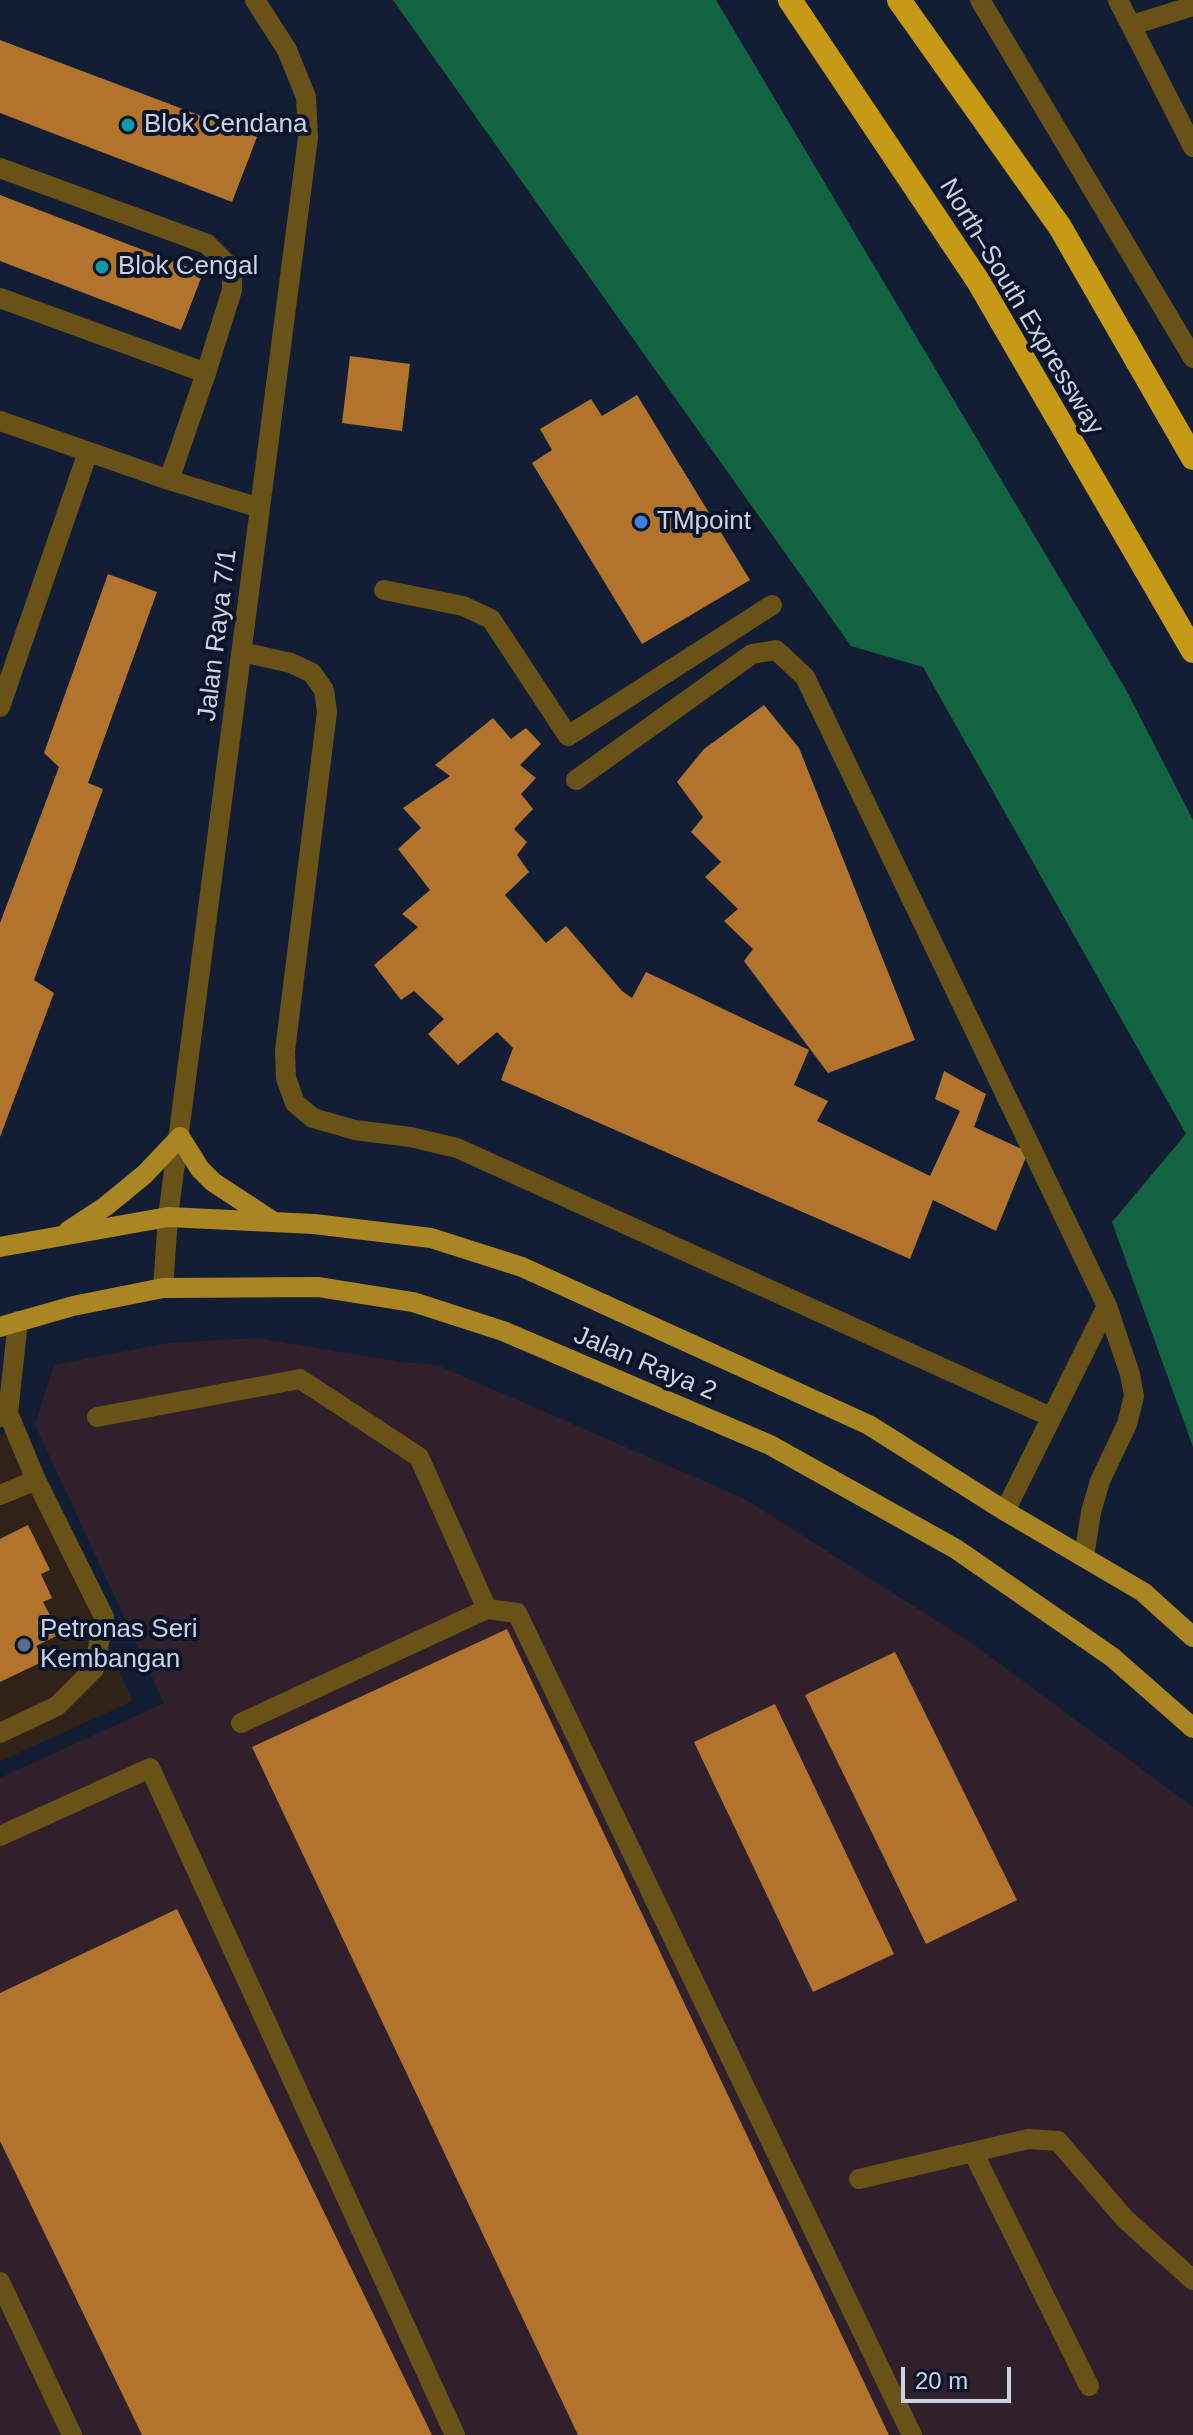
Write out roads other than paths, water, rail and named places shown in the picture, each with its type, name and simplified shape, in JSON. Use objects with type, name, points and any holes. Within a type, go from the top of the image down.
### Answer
[{"type":"highway","name":"North–South Expressway","points":[[790,0],[978,281],[1193,651]]},
{"type":"highway","points":[[899,0],[1060,227],[1193,458]]},
{"type":"main road","points":[[61,1235],[116,1198],[145,1174],[180,1137],[200,1169],[213,1182],[273,1222]]},
{"type":"main road","name":"Jalan Raya 2","points":[[0,1247],[168,1217],[314,1224],[431,1238],[522,1267],[869,1425],[1005,1511],[1143,1592],[1193,1637]]},
{"type":"main road","name":"Jalan Raya 2","points":[[9,1324],[73,1306],[163,1288],[319,1287],[413,1302],[503,1331],[770,1445],[956,1549],[1112,1657],[1193,1728]]},
{"type":"street","name":"Jalan Raya 7/1","points":[[163,1288],[168,1217],[308,138],[306,97],[287,50],[255,0]]},
{"type":"street","points":[[980,0],[1193,358]]},
{"type":"street","points":[[1118,0],[1185,113],[1193,147]]},
{"type":"street","points":[[1132,25],[1193,6]]},
{"type":"street","points":[[0,168],[207,244],[232,269],[232,290],[169,480]]},
{"type":"street","points":[[0,298],[206,373]]},
{"type":"street","points":[[0,421],[260,508]]},
{"type":"street","points":[[0,707],[88,452]]},
{"type":"street","points":[[384,590],[463,606],[491,619],[568,736],[772,605]]},
{"type":"street","points":[[576,780],[752,654],[776,650],[805,677],[1107,1306],[1130,1374],[1134,1396],[1127,1424],[1100,1481],[1091,1512],[1084,1557]]},
{"type":"street","points":[[242,652],[291,663],[312,673],[324,690],[327,712],[285,1051],[286,1078],[295,1103],[313,1118],[355,1130],[410,1137],[457,1148],[1051,1417]]},
{"type":"street","points":[[1005,1511],[1107,1306]]},
{"type":"street","points":[[0,1733],[57,1706],[94,1669],[104,1617],[4,1415],[9,1324]]},
{"type":"street","points":[[97,1417],[300,1379],[419,1457],[487,1609]]},
{"type":"street","points":[[0,1495],[36,1480]]},
{"type":"street","points":[[241,1723],[487,1609],[517,1613],[912,2435]]},
{"type":"street","points":[[0,1836],[150,1768],[455,2435]]},
{"type":"street","points":[[859,2179],[1028,2139],[1058,2141],[1125,2219],[1193,2280]]},
{"type":"street","points":[[973,2152],[1089,2386]]},
{"type":"street","points":[[0,2282],[72,2435]]},
{"type":"place","name":"Blok Cendana","points":[[128,125]]},
{"type":"place","name":"Blok Cengal","points":[[102,267]]},
{"type":"place","name":"TMpoint","points":[[641,522]]},
{"type":"place","name":"Petronas Seri Kembangan","points":[[24,1645]]}]
